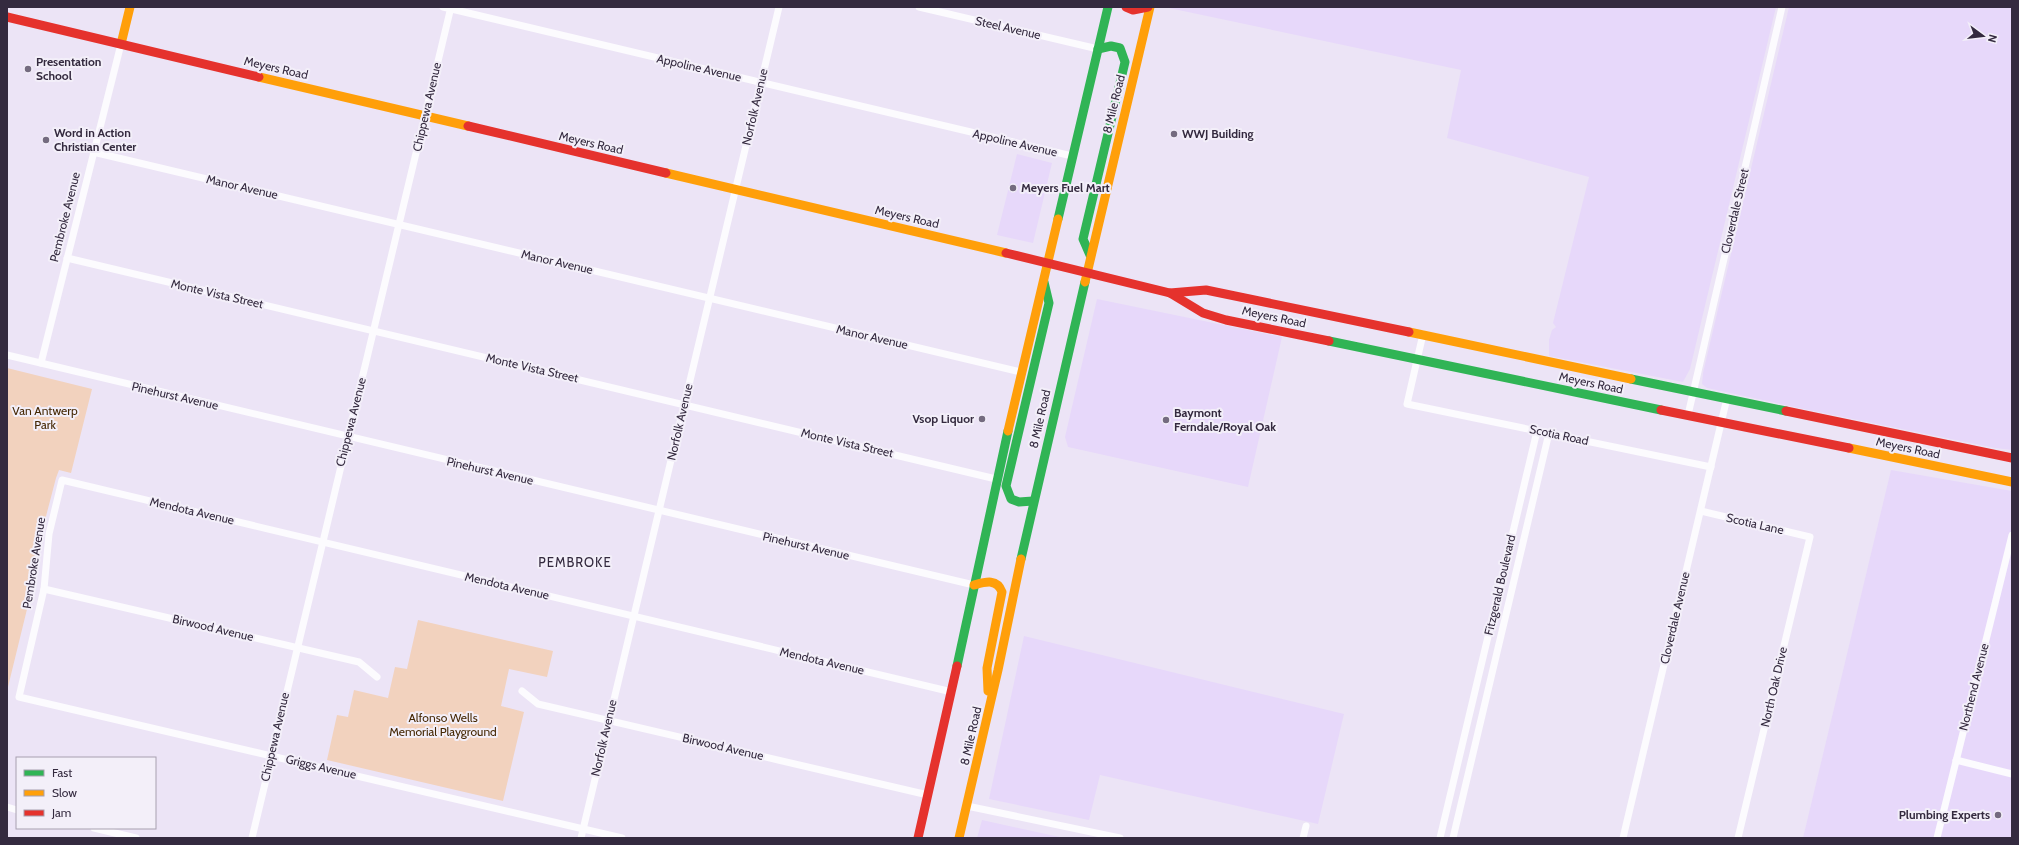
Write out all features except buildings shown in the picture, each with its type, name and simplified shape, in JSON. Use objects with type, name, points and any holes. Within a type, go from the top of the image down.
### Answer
[{"type":"main road","name":"Pembroke Avenue","points":[[121,44],[130,7]]},
{"type":"main road","points":[[918,838],[952,692],[996,479],[1108,7]]},
{"type":"main road","points":[[1126,7],[1133,10],[1149,7]]},
{"type":"main road","name":"8 Mile Road","points":[[959,838],[989,707],[1033,501],[1149,7]]},
{"type":"main road","name":"Meyers Road","points":[[7,17],[1047,262],[1170,293],[1203,313],[1226,320],[2012,482]]},
{"type":"main road","points":[[1090,256],[1083,239],[1125,62],[1124,55],[1120,48],[1109,46],[1098,49]]},
{"type":"main road","points":[[1033,501],[1019,503],[1013,501],[1007,494],[1006,486],[1049,303],[1043,278]]},
{"type":"main road","name":"Meyers Road","points":[[1170,293],[1206,290],[1423,334],[2012,458]]},
{"type":"main road","points":[[974,585],[994,582],[1000,586],[1002,592],[987,668],[989,707]]},
{"type":"street","name":"Norfolk Avenue","points":[[581,838],[779,7]]},
{"type":"street","name":"Steel Avenue","points":[[919,7],[1098,49]]},
{"type":"street","name":"Cloverdale Street","points":[[1688,415],[1782,7]]},
{"type":"street","name":"Appoline Avenue","points":[[448,8],[1072,156]]},
{"type":"street","name":"Chippewa Avenue","points":[[252,838],[425,116],[448,8]]},
{"type":"street","name":"Pembroke Avenue","points":[[41,364],[121,44]]},
{"type":"street","name":"Manor Avenue","points":[[93,152],[1021,372]]},
{"type":"street","name":"Monte Vista Street","points":[[67,258],[996,479]]},
{"type":"street","points":[[1418,359],[1423,334]]},
{"type":"street","name":"Pinehurst Avenue","points":[[7,355],[974,585]]},
{"type":"street","name":"Scotia Road","points":[[1418,359],[1408,404],[1711,467]]},
{"type":"street","name":"Cloverdale Avenue","points":[[1623,838],[1727,398]]},
{"type":"street","name":"Fitzgerald Boulevard","points":[[1440,838],[1537,431]]},
{"type":"street","name":"Fitzgerald Boulevard","points":[[1453,838],[1549,433]]},
{"type":"street","name":"Pembroke Avenue","points":[[19,696],[44,589],[48,534],[62,480]]},
{"type":"street","name":"Mendota Avenue","points":[[62,480],[952,692]]},
{"type":"street","name":"Scotia Lane","points":[[1701,511],[1810,537]]},
{"type":"street","points":[[1517,513],[1529,516]]},
{"type":"street","name":"Northend Avenue","points":[[1937,838],[2012,535]]},
{"type":"street","name":"North Oak Drive","points":[[1738,838],[1810,537]]},
{"type":"street","name":"Birwood Avenue","points":[[44,589],[359,662],[377,677]]},
{"type":"street","points":[[1484,658],[1496,660]]},
{"type":"street","name":"Birwood Avenue","points":[[522,691],[538,704],[928,795]]},
{"type":"street","name":"Griggs Avenue","points":[[19,696],[622,838]]},
{"type":"street","points":[[1465,734],[1478,736]]},
{"type":"street","points":[[1956,760],[2012,774]]},
{"type":"street","points":[[967,806],[1120,838]]},
{"type":"street","points":[[1447,810],[1459,813]]},
{"type":"street","points":[[1303,838],[1306,826]]},
{"type":"street","points":[[98,829],[136,838]]},
{"type":"shaded area","points":[[1169,7],[1776,7],[1690,369],[1683,382],[1549,356],[1549,340],[1552,330],[1556,327],[1553,323],[1589,177],[1447,138],[1461,70]]},
{"type":"shaded area","points":[[1789,7],[2012,7],[2012,450],[1995,448],[1799,408],[1707,388],[1702,384],[1703,373]]},
{"type":"shaded area","points":[[1017,154],[1052,163],[1033,243],[997,235]]},
{"type":"shaded area","points":[[1097,299],[1282,337],[1248,487],[1068,447],[1065,437]]},
{"type":"shaded area","points":[[1891,470],[2012,491],[2012,838],[1803,838]]},
{"type":"shaded area","points":[[1024,636],[1344,714],[1318,824],[1100,775],[1089,820],[989,799]]},
{"type":"shaded area","points":[[982,820],[1055,836],[1065,838],[977,838]]},
{"type":"green space","name":"Van Antwerp Park","points":[[7,368],[92,389],[71,473],[59,470],[56,478],[39,543],[29,601],[7,691]]},
{"type":"green space","name":"Alfonso Wells Memorial Playground","points":[[418,620],[553,651],[547,677],[509,669],[501,706],[524,712],[503,801],[327,760],[337,715],[348,717],[354,690],[388,698],[395,667],[407,669]]},
{"type":"traffic: fast","points":[[1058,219],[1108,7]]},
{"type":"traffic: fast","points":[[1090,255],[1083,239],[1125,62],[1120,48],[1111,46],[1098,49]]},
{"type":"traffic: fast","points":[[1033,501],[1019,502],[1011,499],[1006,486],[1049,303],[1044,282]]},
{"type":"traffic: fast","points":[[1021,559],[1085,282]]},
{"type":"traffic: fast","points":[[1329,341],[1661,410]]},
{"type":"traffic: fast","points":[[1631,379],[1786,411]]},
{"type":"traffic: fast","points":[[957,666],[1008,431]]},
{"type":"traffic: slow","points":[[121,44],[130,7]]},
{"type":"traffic: slow","points":[[1085,282],[1150,7]]},
{"type":"traffic: slow","points":[[259,77],[468,126]]},
{"type":"traffic: slow","points":[[666,173],[1006,253]]},
{"type":"traffic: slow","points":[[1008,431],[1058,219]]},
{"type":"traffic: slow","points":[[1409,332],[1631,379]]},
{"type":"traffic: slow","points":[[1849,448],[2012,482]]},
{"type":"traffic: slow","points":[[959,838],[998,670],[1021,559]]},
{"type":"traffic: slow","points":[[974,585],[990,582],[997,585],[1002,592],[987,668],[988,691]]},
{"type":"traffic: jam","points":[[1126,7],[1133,10],[1148,7]]},
{"type":"traffic: jam","points":[[7,17],[259,77]]},
{"type":"traffic: jam","points":[[468,126],[666,173]]},
{"type":"traffic: jam","points":[[1006,253],[1170,293],[1203,313],[1226,320],[1329,341]]},
{"type":"traffic: jam","points":[[1170,293],[1206,290],[1409,332]]},
{"type":"traffic: jam","points":[[1661,410],[1849,448]]},
{"type":"traffic: jam","points":[[1786,411],[2012,458]]},
{"type":"traffic: jam","points":[[918,838],[957,666]]},
{"type":"place","name":"Presentation School","points":[[28,69]]},
{"type":"place","name":"WWJ Building","points":[[1174,134]]},
{"type":"place","name":"Word in Action Christian Center","points":[[46,140]]},
{"type":"place","name":"Meyers Fuel Mart","points":[[1013,188]]},
{"type":"place","name":"Vsop Liquor","points":[[982,419]]},
{"type":"place","name":"Baymont Ferndale/Royal Oak","points":[[1166,420]]},
{"type":"place","name":"Plumbing Experts","points":[[1998,815]]},
{"type":"district","name":"PEMBROKE","points":[[575,562]]}]
